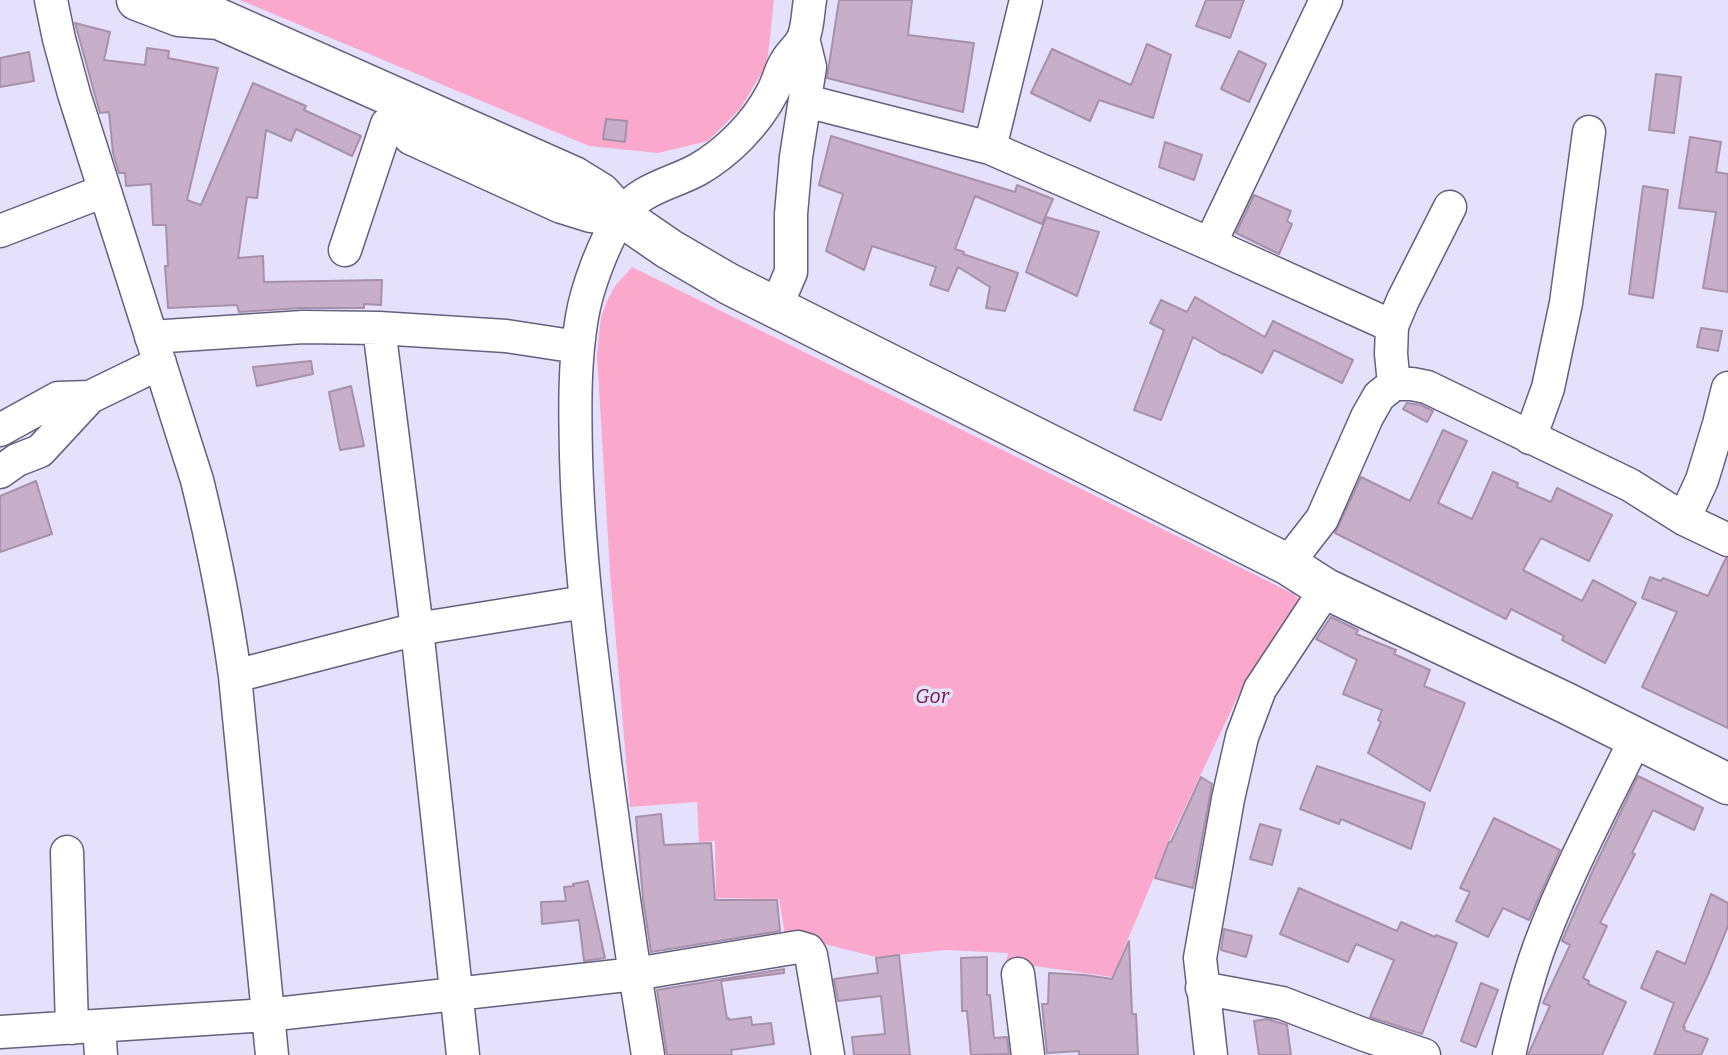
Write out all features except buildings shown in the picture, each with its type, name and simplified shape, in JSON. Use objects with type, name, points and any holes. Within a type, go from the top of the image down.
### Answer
[{"type":"main road","points":[[137,0],[179,16],[219,19],[574,177],[600,193],[621,216],[729,284],[1287,564],[1326,589],[1728,784]]},
{"type":"main road","points":[[179,16],[210,44],[562,203],[591,212],[621,216]]},
{"type":"street","points":[[51,0],[59,39],[104,191],[197,480],[212,540],[228,619],[235,676],[272,1055]]},
{"type":"street","points":[[776,307],[791,272],[791,214],[796,157],[810,67],[803,38],[810,0]]},
{"type":"street","points":[[990,148],[1026,0]]},
{"type":"street","points":[[1210,244],[1326,0]]},
{"type":"street","points":[[648,1055],[607,785],[585,602],[575,425],[582,314],[594,272],[621,216],[632,202],[661,184],[688,175],[707,164],[744,131],[773,93],[785,62],[803,38]]},
{"type":"street","points":[[806,101],[990,148],[1392,326]]},
{"type":"street","points":[[345,250],[387,124]]},
{"type":"street","points":[[1530,438],[1548,388],[1566,303],[1589,132]]},
{"type":"street","points":[[0,231],[104,191]]},
{"type":"street","points":[[1394,384],[1392,326],[1450,207]]},
{"type":"street","points":[[0,472],[17,460],[40,451],[90,397],[155,350],[303,327],[506,336],[578,347]]},
{"type":"street","points":[[379,328],[417,629],[463,1055]]},
{"type":"street","points":[[1287,564],[1322,519],[1367,417],[1379,396],[1394,384],[1427,387],[1630,485],[1684,519],[1728,540]]},
{"type":"street","points":[[1684,519],[1702,480],[1728,388]]},
{"type":"street","points":[[0,430],[58,398],[90,397]]},
{"type":"street","points":[[1211,1055],[1200,958],[1242,737],[1260,689],[1326,589]]},
{"type":"street","points":[[235,676],[417,629],[585,602]]},
{"type":"street","points":[[1509,1055],[1553,910],[1636,738]]},
{"type":"street","points":[[67,852],[91,1037]]},
{"type":"street","points":[[0,1032],[91,1037],[635,974],[804,948],[811,955],[828,1055]]},
{"type":"street","points":[[1018,974],[1028,1055]]},
{"type":"street","points":[[1202,988],[1282,1003],[1424,1055]]},
{"type":"green space","points":[[240,0],[774,0],[767,64],[740,109],[708,141],[658,153],[589,146]]},
{"type":"green space","name":"Gor","points":[[632,267],[1294,594],[1306,607],[1239,694],[1170,839],[1112,977],[1006,962],[1008,953],[946,950],[876,957],[785,934],[779,899],[716,898],[715,841],[699,842],[697,802],[630,807],[610,572],[597,355],[601,317],[607,301],[615,286]]}]
